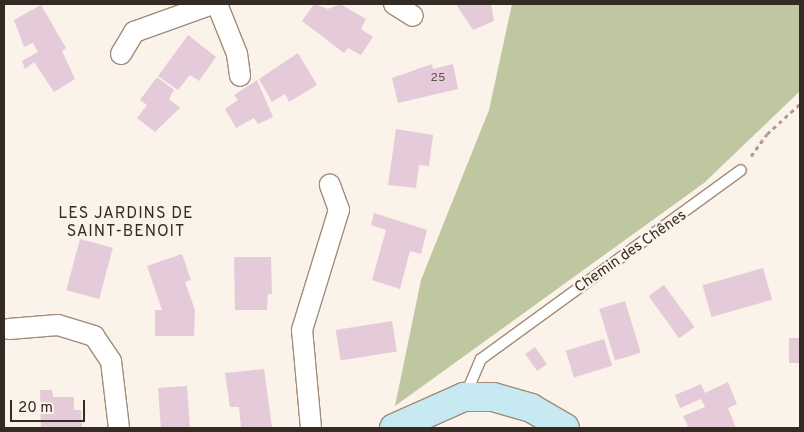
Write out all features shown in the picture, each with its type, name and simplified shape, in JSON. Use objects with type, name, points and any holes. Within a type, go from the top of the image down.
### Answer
[{"type":"street","points":[[121,54],[134,32],[212,4]]},
{"type":"street","points":[[217,4],[237,54],[240,76]]},
{"type":"street","points":[[394,4],[413,16]]},
{"type":"street","points":[[311,428],[302,330],[339,210],[330,185]]},
{"type":"street","points":[[9,329],[58,325],[94,336],[111,361],[119,428]]},
{"type":"street","points":[[394,428],[464,397],[510,401],[565,428]]},
{"type":"lane","name":"Chemin des Chênes","points":[[464,397],[480,359],[741,170]]},
{"type":"path","points":[[741,170],[767,134],[800,104]]},
{"type":"green space","points":[[512,4],[800,4],[800,91],[704,183],[395,406],[421,280],[489,110]]},
{"type":"building","points":[[314,4],[328,9],[340,4],[366,19],[361,29],[373,37],[361,55],[348,48],[344,53],[302,21]]},
{"type":"building","points":[[456,4],[491,4],[494,21],[473,30]]},
{"type":"building","points":[[41,5],[66,48],[62,51],[75,79],[54,92],[34,62],[25,69],[22,61],[38,52],[33,43],[24,47],[14,20]]},
{"type":"building","points":[[188,35],[216,57],[199,81],[190,75],[178,90],[158,76]]},
{"type":"building","points":[[298,53],[317,85],[289,102],[285,94],[272,102],[259,79]]},
{"type":"building","points":[[432,64],[433,69],[453,64],[458,89],[398,103],[392,78]]},
{"type":"building","points":[[157,77],[174,90],[169,99],[180,108],[155,132],[137,118],[147,105],[140,100]]},
{"type":"building","points":[[257,80],[273,117],[258,124],[254,118],[236,128],[225,109],[238,100],[234,95]]},
{"type":"building","points":[[396,129],[433,135],[429,166],[419,165],[416,188],[388,185]]},
{"type":"building","points":[[374,213],[427,230],[421,254],[410,251],[400,289],[372,280],[386,230],[371,225]]},
{"type":"building","points":[[80,239],[113,248],[99,299],[66,290]]},
{"type":"building","points":[[182,254],[191,280],[185,282],[195,310],[194,336],[155,336],[155,310],[162,310],[147,266]]},
{"type":"building","points":[[234,257],[271,257],[272,294],[268,294],[267,310],[235,310]]},
{"type":"building","points":[[763,268],[772,300],[712,317],[702,285]]},
{"type":"building","points":[[664,285],[695,327],[679,338],[649,296]]},
{"type":"building","points":[[625,301],[641,353],[615,361],[599,309]]},
{"type":"building","points":[[392,321],[397,352],[341,361],[336,330]]},
{"type":"building","points":[[789,338],[800,338],[800,363],[789,363]]},
{"type":"building","points":[[604,339],[612,366],[574,377],[566,351]]},
{"type":"building","points":[[535,347],[547,364],[537,371],[525,354]]},
{"type":"building","points":[[264,369],[272,427],[241,428],[239,407],[230,407],[225,373]]},
{"type":"building","points":[[728,382],[737,404],[728,408],[736,428],[684,428],[688,426],[683,416],[705,407],[701,399],[680,408],[675,395],[701,384],[705,393]]},
{"type":"building","points":[[187,386],[190,428],[161,428],[158,388]]},
{"type":"building","points":[[40,390],[52,390],[53,397],[74,397],[74,410],[81,410],[82,428],[41,428]]},
{"type":"district","name":"LES JARDINS DE SAINT-BENOIT","points":[[126,223]]}]
